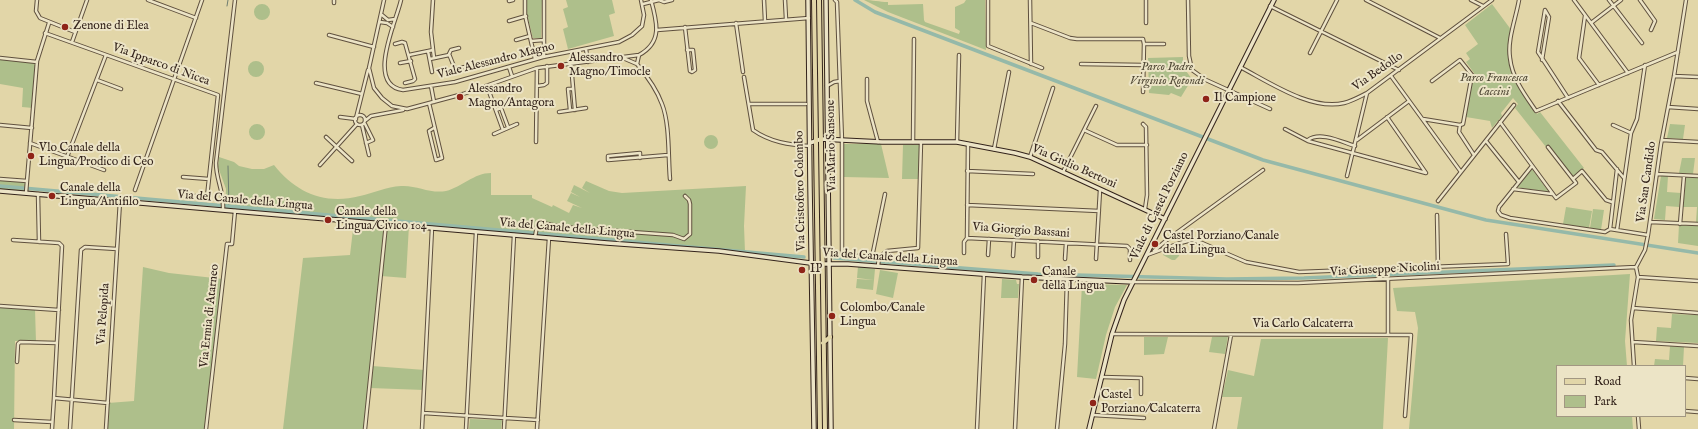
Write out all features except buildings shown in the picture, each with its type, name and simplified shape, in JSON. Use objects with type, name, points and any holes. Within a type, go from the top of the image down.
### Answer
[{"type":"main road","name":"Via Cristoforo Colombo","points":[[814,0],[820,429]]},
{"type":"main road","name":"Via Cristoforo Colombo","points":[[819,0],[825,429]]},
{"type":"main road","points":[[824,343],[830,337]]},
{"type":"street","points":[[37,0],[37,15],[41,19],[75,32]]},
{"type":"street","points":[[72,42],[87,0]]},
{"type":"street","points":[[148,0],[196,18]]},
{"type":"street","points":[[135,190],[202,0]]},
{"type":"street","points":[[223,208],[223,201],[216,168],[235,0]]},
{"type":"street","points":[[357,124],[356,118],[384,0]]},
{"type":"street","name":"Viale Alessandro Magno","points":[[401,0],[384,56],[384,67],[388,80],[400,89],[431,86],[469,79],[544,57],[614,44],[633,34],[644,22],[642,0]]},
{"type":"street","points":[[433,0],[431,32],[434,58]]},
{"type":"street","points":[[509,1],[513,0]]},
{"type":"street","points":[[525,0],[526,16],[536,59]]},
{"type":"street","points":[[544,0],[544,57]]},
{"type":"street","points":[[643,4],[651,1],[659,0],[664,2],[672,0]]},
{"type":"street","points":[[764,0],[765,21]]},
{"type":"street","points":[[785,0],[786,19]]},
{"type":"street","name":"Via Cristoforo Colombo","points":[[808,0],[814,429]]},
{"type":"street","points":[[826,0],[831,429]]},
{"type":"street","name":"Via Mario Sansone","points":[[835,0],[837,2],[842,141],[842,255],[879,258]]},
{"type":"street","points":[[988,0],[988,46],[1042,68]]},
{"type":"street","points":[[1030,0],[1031,64]]},
{"type":"street","points":[[1146,0],[1146,23]]},
{"type":"street","points":[[1188,0],[1190,68],[1202,78],[1270,109]]},
{"type":"street","name":"Viale di Castel Porziano","points":[[1089,429],[1112,334],[1124,300],[1274,0]]},
{"type":"street","points":[[1310,53],[1337,0]]},
{"type":"street","points":[[1366,0],[1440,38]]},
{"type":"street","points":[[1471,0],[1483,6]]},
{"type":"street","name":"Via Bedollo","points":[[1240,67],[1308,102],[1330,105],[1343,104],[1367,93],[1492,0]]},
{"type":"street","points":[[1519,0],[1510,47],[1510,59],[1515,78],[1536,111],[1678,52]]},
{"type":"street","points":[[1574,0],[1628,73]]},
{"type":"street","points":[[1609,0],[1642,43]]},
{"type":"street","points":[[1591,23],[1621,0]]},
{"type":"street","points":[[1640,0],[1655,21],[1651,30]]},
{"type":"street","name":"Via San Candido","points":[[1636,267],[1645,250],[1648,235],[1662,140],[1686,0]]},
{"type":"street","points":[[637,64],[639,55],[651,45],[657,30],[651,1]]},
{"type":"street","points":[[1270,6],[1399,70]]},
{"type":"street","points":[[1542,60],[1549,17],[1545,10],[1538,52],[1542,60],[1568,98]]},
{"type":"street","points":[[381,15],[388,20],[396,20]]},
{"type":"street","points":[[509,21],[526,16]]},
{"type":"street","points":[[1585,16],[1579,58],[1599,85]]},
{"type":"street","points":[[657,30],[809,18]]},
{"type":"street","points":[[380,22],[388,23],[393,27]]},
{"type":"street","points":[[26,192],[37,62],[49,23]]},
{"type":"street","points":[[736,23],[743,72]]},
{"type":"street","points":[[1031,23],[1070,38],[1141,39],[1144,41],[1143,92]]},
{"type":"street","points":[[685,27],[687,50],[690,71],[695,70],[693,50],[687,50]]},
{"type":"street","name":"Via Ipparco di Nicea","points":[[46,32],[218,95],[207,197],[182,195]]},
{"type":"street","points":[[328,36],[374,47]]},
{"type":"street","points":[[516,40],[530,36]]},
{"type":"street","points":[[914,39],[914,142]]},
{"type":"street","points":[[531,41],[544,40]]},
{"type":"street","points":[[395,44],[404,42],[411,61],[415,79],[405,83]]},
{"type":"street","points":[[1144,44],[1164,44]]},
{"type":"street","points":[[430,59],[449,55],[450,51],[459,48]]},
{"type":"street","points":[[586,49],[588,62]]},
{"type":"street","points":[[409,55],[433,50]]},
{"type":"street","points":[[428,51],[432,72]]},
{"type":"street","points":[[68,157],[106,55]]},
{"type":"street","points":[[449,55],[454,68],[465,67]]},
{"type":"street","name":"Viale Alessandro Magno","points":[[366,120],[371,116],[434,102],[487,86],[537,68],[639,55]]},
{"type":"street","points":[[956,142],[959,55]]},
{"type":"street","points":[[0,58],[37,62]]},
{"type":"street","points":[[621,58],[637,64],[653,86],[663,105],[667,129],[670,179]]},
{"type":"street","points":[[1432,81],[1460,60],[1472,75],[1463,124],[1460,125],[1459,132],[1474,155]]},
{"type":"street","points":[[400,64],[411,61]]},
{"type":"street","points":[[571,64],[575,110]]},
{"type":"street","points":[[1081,64],[1143,65]]},
{"type":"street","points":[[1616,230],[1631,133],[1637,119],[1645,65]]},
{"type":"street","points":[[537,86],[547,83],[547,66]]},
{"type":"street","points":[[509,67],[512,76]]},
{"type":"street","points":[[369,68],[374,88],[382,98],[392,106],[406,109]]},
{"type":"street","points":[[536,142],[537,68]]},
{"type":"street","points":[[994,149],[1009,72]]},
{"type":"street","points":[[1391,76],[1461,172]]},
{"type":"street","points":[[1674,76],[1698,77]]},
{"type":"street","points":[[744,77],[753,130],[784,144],[810,144],[821,139]]},
{"type":"street","points":[[867,79],[867,101],[878,142]]},
{"type":"street","points":[[97,80],[121,89]]},
{"type":"street","points":[[827,86],[834,82],[840,81]]},
{"type":"street","points":[[316,83],[362,94]]},
{"type":"street","points":[[431,86],[434,102]]},
{"type":"street","points":[[487,86],[503,130]]},
{"type":"street","points":[[1030,157],[1053,88]]},
{"type":"street","points":[[570,110],[568,89],[573,89]]},
{"type":"street","points":[[1347,176],[1357,140],[1367,93]]},
{"type":"street","points":[[218,95],[223,96]]},
{"type":"street","points":[[1357,140],[1409,101]]},
{"type":"street","points":[[1558,101],[1596,150],[1602,152],[1625,178]]},
{"type":"street","points":[[429,103],[442,158],[436,160],[429,131],[434,128]]},
{"type":"street","points":[[749,104],[806,104]]},
{"type":"street","points":[[1438,200],[1514,104]]},
{"type":"street","points":[[1063,172],[1096,106]]},
{"type":"street","points":[[1668,107],[1698,109]]},
{"type":"street","points":[[496,110],[501,108],[508,127]]},
{"type":"street","points":[[559,112],[586,108]]},
{"type":"street","points":[[340,117],[356,118],[361,115],[365,117],[366,120],[363,124],[369,156]]},
{"type":"street","points":[[1284,129],[1308,141],[1426,172],[1387,117]]},
{"type":"street","points":[[1422,118],[1460,125]]},
{"type":"street","points":[[1500,122],[1556,198],[1576,183],[1548,147]]},
{"type":"street","points":[[320,165],[357,124],[363,124]]},
{"type":"street","points":[[363,124],[373,140],[366,143]]},
{"type":"street","points":[[494,134],[517,124]]},
{"type":"street","points":[[1143,124],[1146,126],[1147,145],[1147,194],[1145,209]]},
{"type":"street","points":[[0,125],[32,128]]},
{"type":"street","points":[[1613,125],[1631,133]]},
{"type":"street","points":[[1084,130],[1116,144],[1147,145]]},
{"type":"street","points":[[1308,141],[1312,137],[1319,136],[1355,146]]},
{"type":"street","points":[[326,137],[352,161]]},
{"type":"street","name":"Via Giulio Bertoni","points":[[821,139],[827,141],[956,142],[1030,157],[1165,219]]},
{"type":"street","points":[[1662,140],[1698,142]]},
{"type":"street","points":[[1486,141],[1518,182]]},
{"type":"street","points":[[878,266],[879,258],[887,251],[918,248],[921,142]]},
{"type":"street","points":[[30,143],[104,170]]},
{"type":"street","name":"Via Giorgio Bassani","points":[[968,144],[967,238],[1127,246],[1130,249],[1130,260]]},
{"type":"street","points":[[640,158],[640,154],[608,156],[608,160],[640,158],[668,155]]},
{"type":"street","points":[[1532,166],[1499,207],[1499,212],[1503,216],[1605,232],[1610,229],[1648,235]]},
{"type":"street","points":[[1610,229],[1617,169]]},
{"type":"street","points":[[1154,252],[1168,239],[1263,170]]},
{"type":"street","points":[[1573,179],[1582,171],[1606,200],[1612,202]]},
{"type":"street","points":[[968,172],[1033,174]]},
{"type":"street","points":[[1657,174],[1698,176]]},
{"type":"street","points":[[1680,224],[1684,176]]},
{"type":"street","points":[[183,178],[209,179]]},
{"type":"street","points":[[0,179],[27,183]]},
{"type":"street","points":[[810,187],[816,180]]},
{"type":"street","points":[[1513,189],[1552,194]]},
{"type":"street","points":[[1096,259],[1100,190]]},
{"type":"street","name":"Via del Canale della Lingua","points":[[0,191],[223,208],[386,224],[719,251],[812,262],[818,264],[878,266],[1022,277],[1134,281]]},
{"type":"street","points":[[38,194],[39,242]]},
{"type":"street","points":[[872,257],[884,194]]},
{"type":"street","points":[[536,235],[536,228],[538,224],[542,223],[562,227],[673,235],[684,240],[690,234],[690,204],[689,200],[685,196]]},
{"type":"street","name":"Via Pelopida","points":[[106,429],[120,201]]},
{"type":"street","points":[[967,205],[1099,210]]},
{"type":"street","name":"Via Ermia di Atarneo","points":[[206,429],[227,244],[232,244],[235,210]]},
{"type":"street","points":[[1437,215],[1438,268]]},
{"type":"street","points":[[1650,222],[1698,224]]},
{"type":"street","points":[[365,429],[386,224]]},
{"type":"street","points":[[422,429],[432,227]]},
{"type":"street","points":[[466,429],[476,231]]},
{"type":"street","points":[[1147,255],[1192,240],[1246,262],[1299,272],[1438,268],[1508,264],[1506,234]]},
{"type":"street","points":[[504,429],[514,235]]},
{"type":"street","points":[[537,429],[549,238]]},
{"type":"street","points":[[964,253],[964,242],[967,238]]},
{"type":"street","points":[[988,255],[989,239]]},
{"type":"street","points":[[13,240],[60,243],[62,246],[52,429]]},
{"type":"street","points":[[1013,256],[1014,240]]},
{"type":"street","points":[[1038,241],[1038,257]]},
{"type":"street","points":[[1065,259],[1066,243]]},
{"type":"street","points":[[70,429],[81,250],[84,247],[117,249]]},
{"type":"street","points":[[1634,365],[1631,320],[1638,277],[1636,267]]},
{"type":"street","name":"Via Giuseppe Nicolini","points":[[1134,281],[1298,282],[1636,267]]},
{"type":"street","points":[[977,429],[984,274]]},
{"type":"street","points":[[1015,429],[1022,277]]},
{"type":"street","points":[[1638,277],[1698,280]]},
{"type":"street","points":[[1057,429],[1065,344],[1067,279]]},
{"type":"street","points":[[1388,279],[1388,334]]},
{"type":"street","points":[[0,306],[59,310]]},
{"type":"street","points":[[1633,308],[1698,313]]},
{"type":"street","name":"Via Carlo Calcaterra","points":[[1112,334],[1411,334],[1405,416]]},
{"type":"street","points":[[1214,429],[1231,334]]},
{"type":"street","points":[[17,362],[18,344],[20,342],[57,343]]},
{"type":"street","points":[[1633,342],[1698,346]]},
{"type":"street","points":[[1102,377],[1141,378],[1141,394]]},
{"type":"street","points":[[1686,378],[1698,379]]},
{"type":"street","points":[[54,398],[108,403]]},
{"type":"street","points":[[1686,411],[1698,412]]},
{"type":"street","points":[[423,413],[538,420]]},
{"type":"street","points":[[1092,415],[1144,418]]},
{"type":"street","points":[[1638,417],[1639,429]]},
{"type":"street","points":[[14,420],[52,422]]},
{"type":"green space","points":[[527,0],[542,0],[541,38],[533,38],[527,15]]},
{"type":"green space","points":[[566,0],[612,0],[615,13],[609,15],[614,36],[568,49],[563,29],[568,27],[563,9],[568,7]]},
{"type":"green space","points":[[864,0],[888,2],[888,5],[923,4],[925,22],[959,34],[960,31],[955,28],[955,7],[964,3],[966,0],[985,0],[986,50],[888,12]]},
{"type":"green space","points":[[262,4],[269,9],[270,12],[265,19],[262,20],[255,15],[254,12],[259,5]]},
{"type":"green space","name":"Parco Francesca Caccini","points":[[1492,4],[1512,31],[1509,55],[1514,75],[1523,94],[1537,114],[1540,112],[1584,168],[1574,176],[1571,175],[1548,146],[1546,147],[1515,108],[1518,104],[1513,98],[1501,113],[1502,116],[1492,128],[1490,121],[1466,117],[1474,73],[1466,62],[1470,59],[1466,53],[1478,44],[1465,25]]},
{"type":"green space","name":"Parco Padre Virginio Rotondi","points":[[1183,57],[1183,67],[1192,79],[1181,97],[1171,93],[1169,95],[1149,93],[1148,58]]},
{"type":"green space","points":[[0,58],[37,62],[33,108],[22,107],[23,88],[0,84]]},
{"type":"green space","points":[[256,61],[263,66],[264,69],[259,76],[256,77],[249,72],[248,69],[253,62]]},
{"type":"green space","points":[[257,124],[264,129],[265,132],[260,139],[257,140],[250,135],[249,132],[254,125]]},
{"type":"green space","points":[[1670,124],[1685,125],[1683,139],[1667,138]]},
{"type":"green space","points":[[708,135],[714,135],[718,139],[718,145],[714,149],[708,149],[704,145],[704,139]]},
{"type":"green space","points":[[844,144],[881,144],[889,178],[844,177]]},
{"type":"green space","points":[[903,145],[919,145],[919,179],[902,179]]},
{"type":"green space","points":[[219,157],[234,162],[239,166],[252,169],[264,169],[274,165],[292,183],[302,189],[323,198],[335,199],[360,196],[401,186],[440,192],[446,191],[479,175],[491,173],[491,195],[532,195],[532,198],[552,207],[553,205],[569,213],[573,205],[582,208],[567,201],[571,193],[580,197],[571,192],[574,185],[590,193],[582,188],[586,181],[609,191],[622,193],[746,186],[744,226],[745,252],[227,208],[225,206],[226,189],[218,167]]},
{"type":"green space","points":[[1682,158],[1695,158],[1693,174],[1679,173]]},
{"type":"green space","points":[[1532,169],[1549,192],[1516,187]]},
{"type":"green space","points":[[1661,176],[1668,176],[1667,192],[1681,193],[1679,207],[1666,206],[1665,220],[1654,219]]},
{"type":"green space","points":[[1686,177],[1698,178],[1698,222],[1696,222],[1697,207],[1683,207]]},
{"type":"green space","points":[[0,179],[27,181],[26,193],[0,190]]},
{"type":"green space","points":[[1566,207],[1592,211],[1589,228],[1563,224]]},
{"type":"green space","points":[[1593,209],[1604,210],[1601,230],[1590,228]]},
{"type":"green space","points":[[354,221],[409,225],[406,278],[381,276],[372,366],[425,370],[424,390],[370,388],[365,429],[283,429],[303,258],[350,255]]},
{"type":"green space","points":[[1679,225],[1698,226],[1698,246],[1678,243]]},
{"type":"green space","points":[[1184,244],[1179,256],[1175,260],[1163,255],[1163,253]]},
{"type":"green space","points":[[858,266],[875,269],[874,280],[857,278]]},
{"type":"green space","points":[[143,267],[169,273],[223,279],[206,429],[106,429],[108,403],[134,401]]},
{"type":"green space","points":[[880,270],[898,273],[893,298],[876,294]]},
{"type":"green space","points":[[1630,274],[1625,341],[1627,365],[1556,365],[1556,417],[1632,417],[1633,429],[1409,429],[1418,328],[1415,312],[1397,311],[1393,288]]},
{"type":"green space","points":[[857,279],[874,280],[873,290],[856,288]]},
{"type":"green space","points":[[1002,279],[1016,280],[1017,284],[1019,284],[1018,298],[1001,298]]},
{"type":"green space","points":[[1082,284],[1127,285],[1115,307],[1106,335],[1096,379],[1077,377]]},
{"type":"green space","points":[[0,306],[35,309],[36,342],[15,341],[14,429],[0,429]]},
{"type":"green space","points":[[1672,314],[1698,315],[1698,343],[1656,341],[1657,327],[1671,328]]},
{"type":"green space","points":[[1228,336],[1225,354],[1209,352],[1212,337]]},
{"type":"green space","points":[[1144,337],[1168,337],[1164,354],[1144,355]]},
{"type":"green space","points":[[1388,338],[1383,429],[1237,429],[1242,397],[1222,397],[1228,370],[1254,376],[1261,339]]},
{"type":"green space","points":[[1670,346],[1684,347],[1683,365],[1654,365],[1655,359],[1669,360]]},
{"type":"green space","points":[[470,419],[502,420],[501,429],[469,429]]},
{"type":"waterway","points":[[227,6],[228,0]]},
{"type":"waterway","points":[[855,0],[875,12],[1263,160],[1486,220],[1698,253]]},
{"type":"waterway","points":[[228,166],[229,206]]},
{"type":"waterway","points":[[0,186],[804,257]]},
{"type":"waterway","points":[[834,258],[1038,274],[1227,279],[1304,278],[1614,265]]},
{"type":"place","name":"Zenone di Elea","points":[[65,27]]},
{"type":"place","name":"Alessandro Magno/Timocle","points":[[561,66]]},
{"type":"place","name":"Alessandro Magno/Antagora","points":[[460,97]]},
{"type":"place","name":"Il Campione","points":[[1206,99]]},
{"type":"place","name":"Vlo Canale della Lingua/Prodico di Ceo","points":[[31,156]]},
{"type":"place","name":"Canale della Lingua/Antifilo","points":[[52,196]]},
{"type":"place","name":"Canale della Lingua/Civico 104","points":[[328,220]]},
{"type":"place","name":"Castel Porziano/Canale della Lingua","points":[[1155,244]]},
{"type":"place","name":"IP","points":[[802,270]]},
{"type":"place","name":"Canale della Lingua","points":[[1034,280]]},
{"type":"place","name":"Colombo/Canale Lingua","points":[[832,316]]},
{"type":"place","name":"Castel Porziano/Calcaterra","points":[[1093,403]]}]
